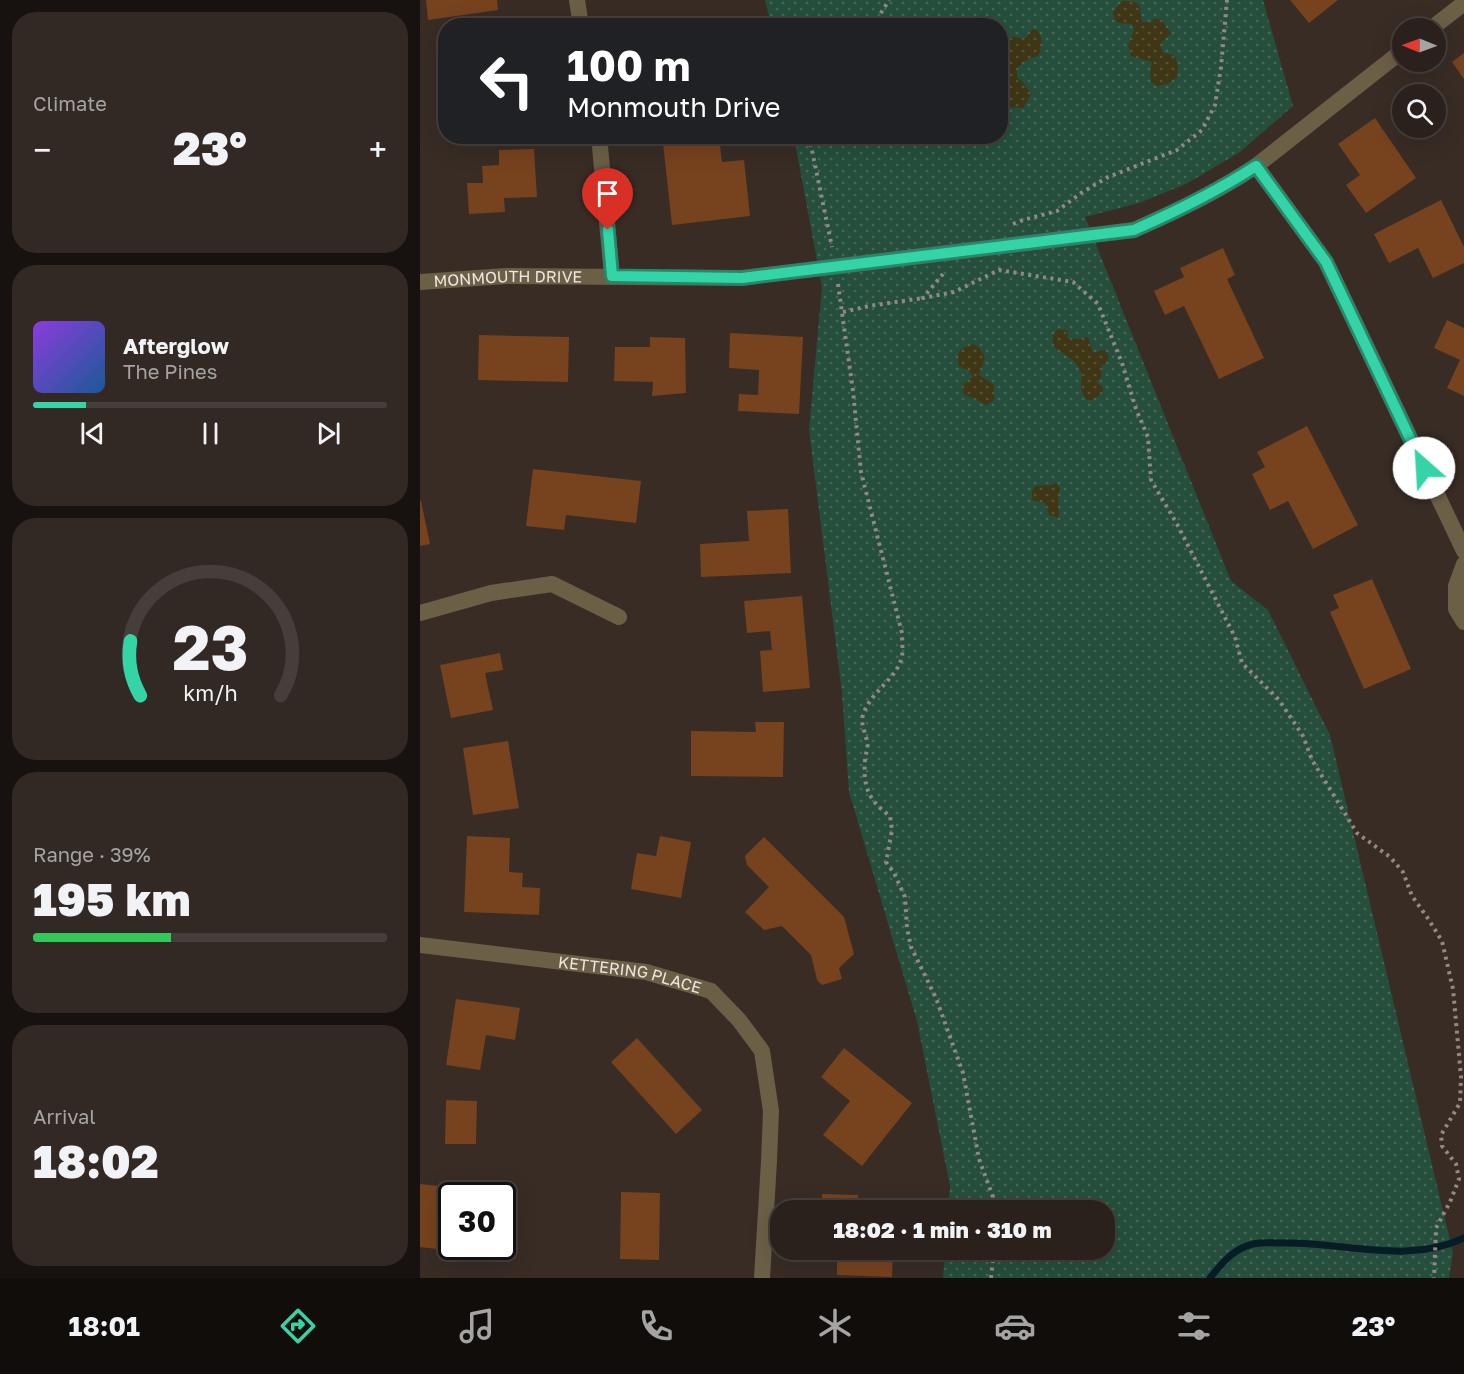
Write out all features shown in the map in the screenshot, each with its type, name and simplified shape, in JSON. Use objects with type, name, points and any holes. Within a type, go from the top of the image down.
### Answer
[{"type":"street","points":[[577,0],[580,18]]},
{"type":"street","points":[[1445,18],[1464,3]]},
{"type":"street","name":"MONMOUTH DRIVE","points":[[420,282],[506,276],[742,278],[1134,230],[1185,208],[1256,166],[1392,59]]},
{"type":"street","points":[[600,144],[612,276]]},
{"type":"street","points":[[1256,166],[1326,262],[1464,551]]},
{"type":"street","points":[[1464,564],[1456,586],[1456,609],[1464,622]]},
{"type":"street","points":[[420,613],[491,593],[552,584],[619,617]]},
{"type":"street","name":"KETTERING PLACE","points":[[420,945],[646,972],[711,992],[739,1020],[762,1052],[771,1111],[762,1278]]},
{"type":"path","points":[[878,18],[888,0]]},
{"type":"path","points":[[1013,224],[1057,211],[1108,177],[1177,150],[1202,130],[1215,105],[1227,0]]},
{"type":"path","points":[[811,144],[836,266],[853,391],[861,472],[902,633],[902,656],[894,673],[867,705],[862,718],[868,744],[864,780],[868,795],[890,816],[892,830],[886,862],[905,897],[911,947],[936,998],[963,1073],[980,1159],[993,1200]]},
{"type":"path","points":[[923,298],[961,251]]},
{"type":"path","points":[[843,312],[954,292],[999,270],[1073,282],[1098,304],[1148,436],[1150,480],[1178,524],[1234,637],[1242,663],[1279,700],[1303,736],[1312,760],[1357,832],[1389,857],[1403,872],[1412,896],[1442,941],[1453,989],[1461,1077],[1460,1102],[1441,1135],[1442,1146],[1456,1164],[1459,1179],[1436,1228],[1434,1278]]},
{"type":"path","points":[[991,1278],[993,1260]]},
{"type":"green space","points":[[765,0],[1263,0],[1293,106],[1240,152],[1186,184],[1139,203],[1085,217],[1231,581],[1268,610],[1330,735],[1453,1253],[1449,1278],[943,1278],[944,1260],[1115,1260],[1115,1200],[949,1200],[950,1186],[917,1021],[849,792],[842,693],[809,430],[822,287],[795,144],[1008,144],[1008,18],[769,18]]},
{"type":"sand","points":[[1122,1],[1139,4],[1142,22],[1161,19],[1171,33],[1161,43],[1162,52],[1175,56],[1178,66],[1177,77],[1169,83],[1157,86],[1151,82],[1152,62],[1131,56],[1128,46],[1134,30],[1132,24],[1118,23],[1113,12]]},
{"type":"sand","points":[[1032,29],[1038,30],[1042,41],[1039,55],[1025,61],[1017,68],[1017,77],[1031,94],[1023,108],[1009,107],[1008,40],[1010,37],[1026,38]]},
{"type":"sand","points":[[1058,329],[1068,331],[1067,338],[1088,337],[1093,352],[1105,350],[1109,356],[1106,364],[1102,365],[1101,378],[1096,382],[1103,387],[1103,392],[1093,400],[1087,400],[1083,395],[1079,368],[1070,358],[1053,346],[1053,335]]},
{"type":"sand","points":[[972,344],[980,348],[985,358],[979,375],[994,385],[994,400],[987,405],[964,394],[962,386],[973,377],[969,370],[960,367],[958,355],[961,350]]},
{"type":"sand","points":[[1056,483],[1060,488],[1059,518],[1049,515],[1045,503],[1032,500],[1032,491],[1035,486]]},
{"type":"building","points":[[426,0],[497,0],[498,10],[428,20]]},
{"type":"building","points":[[1290,0],[1338,0],[1309,23]]},
{"type":"building","points":[[1464,53],[1464,79],[1452,62]]},
{"type":"building","points":[[1375,118],[1416,178],[1366,213],[1346,185],[1360,175],[1338,144]]},
{"type":"building","points":[[663,144],[720,144],[722,162],[744,160],[750,216],[672,225]]},
{"type":"building","points":[[534,149],[537,197],[504,198],[505,212],[469,214],[467,183],[483,183],[482,166],[499,165],[499,150]]},
{"type":"building","points":[[1441,200],[1464,247],[1464,263],[1433,278],[1418,248],[1389,263],[1374,234]]},
{"type":"building","points":[[1223,248],[1235,275],[1227,279],[1264,358],[1219,379],[1184,306],[1165,315],[1154,291],[1184,277],[1180,268]]},
{"type":"building","points":[[1447,320],[1464,328],[1464,396],[1447,388],[1460,360],[1434,348]]},
{"type":"building","points":[[730,333],[803,337],[799,414],[738,411],[739,394],[758,395],[759,370],[729,368]]},
{"type":"building","points":[[479,335],[569,337],[568,382],[478,380]]},
{"type":"building","points":[[650,337],[685,338],[686,393],[652,396],[653,382],[614,381],[615,347],[650,347]]},
{"type":"building","points":[[1307,426],[1358,525],[1313,549],[1288,501],[1270,510],[1252,474],[1265,467],[1257,452]]},
{"type":"building","points":[[533,469],[641,481],[636,523],[566,515],[564,530],[526,526]]},
{"type":"building","points":[[420,501],[430,544],[420,546]]},
{"type":"building","points":[[788,509],[791,573],[701,577],[700,544],[749,541],[747,511]]},
{"type":"building","points":[[1372,579],[1411,669],[1364,689],[1330,612],[1339,608],[1333,595]]},
{"type":"building","points":[[802,596],[810,688],[763,692],[760,651],[772,650],[770,631],[747,633],[744,601]]},
{"type":"building","points":[[500,653],[503,670],[485,673],[493,710],[451,718],[440,665]]},
{"type":"building","points":[[755,722],[784,722],[783,777],[691,776],[691,731],[756,732]]},
{"type":"building","points":[[508,741],[519,808],[473,815],[463,748]]},
{"type":"building","points":[[467,836],[510,838],[509,872],[523,873],[522,887],[540,888],[539,915],[464,912]]},
{"type":"building","points":[[660,836],[691,842],[681,898],[631,889],[637,853],[656,856]]},
{"type":"building","points":[[764,837],[844,917],[854,954],[839,968],[842,979],[822,985],[817,980],[811,955],[782,926],[764,930],[745,912],[769,887],[747,865],[745,856]]},
{"type":"building","points":[[456,999],[520,1008],[515,1040],[486,1035],[480,1070],[446,1065]]},
{"type":"building","points":[[637,1038],[702,1110],[676,1134],[611,1062]]},
{"type":"building","points":[[844,1048],[912,1103],[862,1166],[823,1135],[850,1101],[821,1077]]},
{"type":"building","points":[[446,1100],[477,1101],[476,1144],[445,1144]]},
{"type":"building","points":[[420,1184],[438,1186],[438,1249],[420,1247]]},
{"type":"building","points":[[621,1192],[660,1193],[659,1260],[620,1259]]},
{"type":"building","points":[[822,1194],[858,1195],[858,1200],[822,1200]]},
{"type":"building","points":[[837,1260],[893,1260],[892,1277],[837,1275]]},
{"type":"waterway","points":[[1210,1278],[1234,1253],[1257,1243],[1307,1244],[1398,1251],[1443,1246],[1464,1238]]},
{"type":"route","points":[[608,230],[612,276],[742,278],[1134,230],[1185,208],[1256,166],[1326,262],[1424,468]]}]
